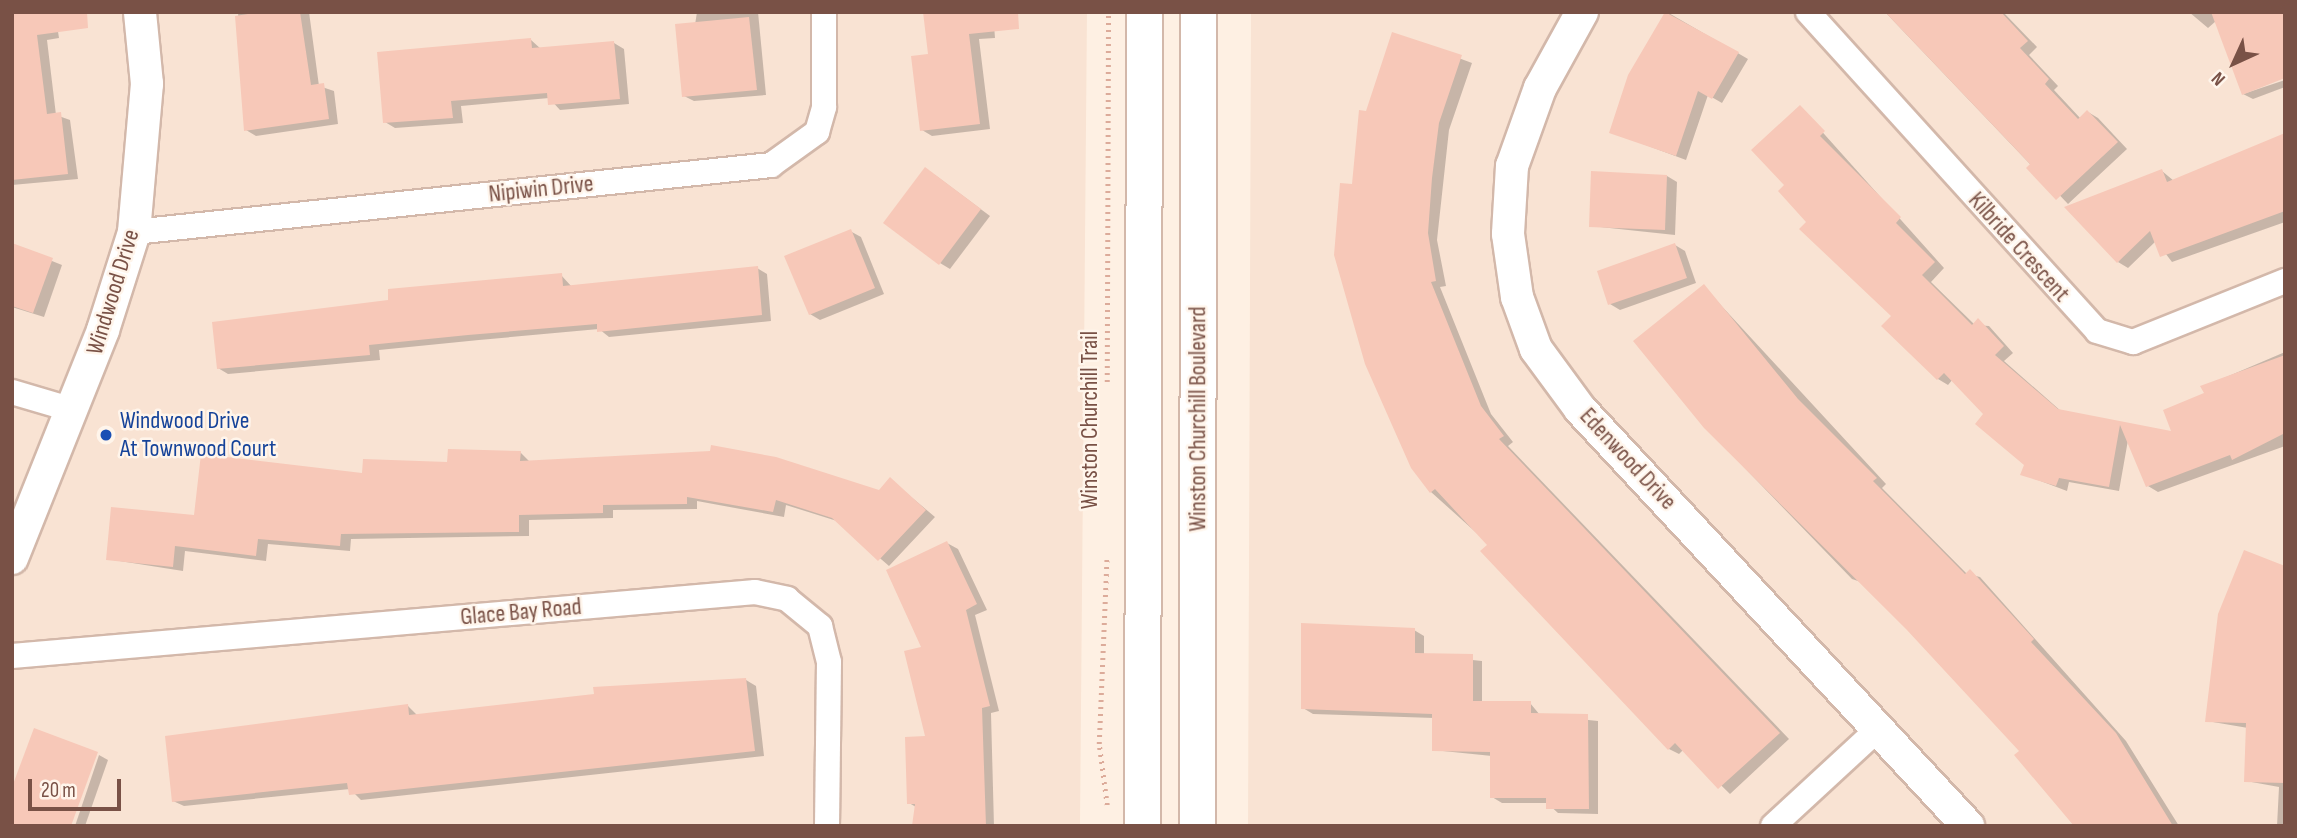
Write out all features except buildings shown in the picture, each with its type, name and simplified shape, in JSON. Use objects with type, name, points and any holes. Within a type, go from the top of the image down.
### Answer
[{"type":"main road","points":[[1142,826],[1144,12]]},
{"type":"main road","name":"Winston Churchill Boulevard","points":[[1197,826],[1198,12]]},
{"type":"street","name":"Windwood Drive","points":[[12,558],[73,410],[134,232],[147,84],[140,12]]},
{"type":"street","name":"Nipiwin Drive","points":[[134,232],[771,165],[817,132],[824,107],[824,12]]},
{"type":"street","name":"Edenwood Drive","points":[[1582,12],[1539,88],[1512,166],[1508,234],[1517,297],[1536,349],[1580,409],[1968,826]]},
{"type":"street","name":"Kilbride Crescent","points":[[1808,12],[2097,331],[2133,342],[2285,281]]},
{"type":"street","points":[[12,392],[73,410]]},
{"type":"street","name":"Glace Bay Road","points":[[12,656],[755,592],[787,599],[820,626],[829,662],[827,826]]},
{"type":"street","points":[[1773,826],[1878,729]]},
{"type":"path","name":"Winston Churchill Trail","points":[[1107,393],[1108,12]]},
{"type":"path","points":[[1108,547],[1099,744],[1109,820]]},
{"type":"shaded area","points":[[12,12],[1087,12],[1080,826],[12,826]]},
{"type":"shaded area","points":[[1251,12],[2285,12],[2285,826],[1248,826]]},
{"type":"place","name":"Windwood Drive At Townwood Court","points":[[106,435]]}]
